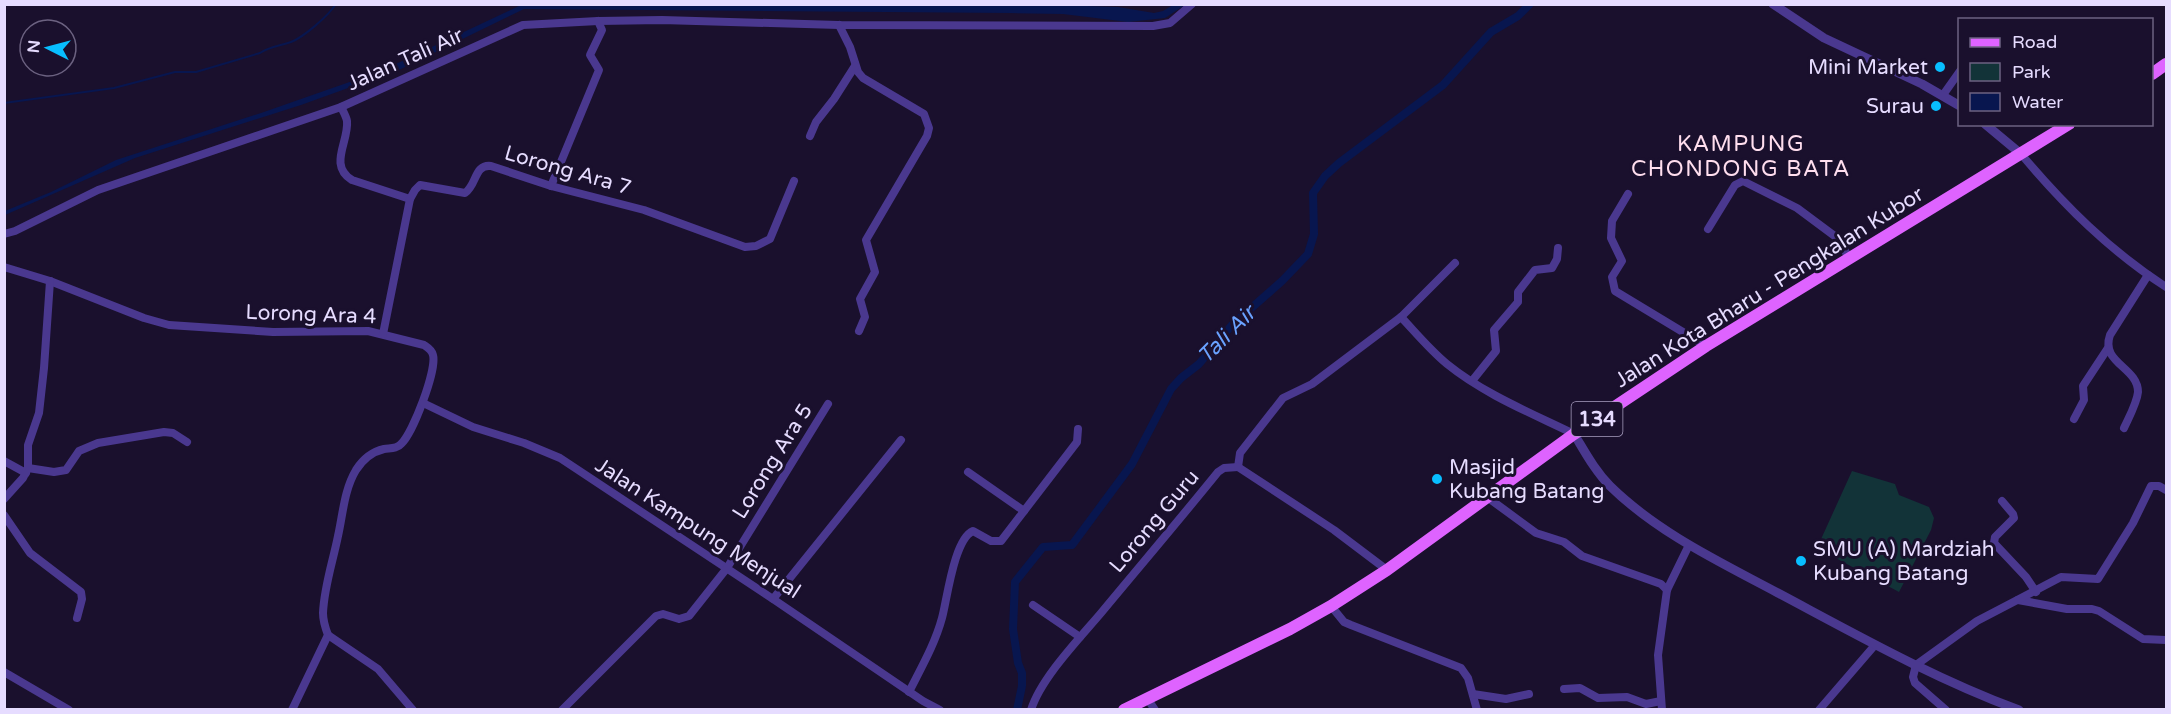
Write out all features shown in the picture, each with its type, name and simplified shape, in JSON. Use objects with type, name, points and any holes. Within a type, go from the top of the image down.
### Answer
[{"type":"main road","points":[[2153,73],[2166,64]]},
{"type":"main road","name":"Jalan Kota Bharu - Pengkalan Kubor","points":[[1124,710],[1290,629],[1331,606],[1387,570],[1574,434],[1706,346],[2066,126]]},
{"type":"street","name":"Jalan Tali Air","points":[[4,234],[15,231],[98,190],[341,107],[445,62],[510,29],[537,23],[598,21],[1153,27],[1170,23],[1192,4]]},
{"type":"street","points":[[1773,4],[1824,38],[1942,95],[1958,105]]},
{"type":"street","points":[[550,186],[598,70],[590,55],[602,30],[598,21]]},
{"type":"street","points":[[839,25],[850,47],[855,66],[863,78],[924,114],[929,128],[927,136],[866,240],[875,272],[860,299],[865,317],[859,331]]},
{"type":"street","points":[[810,136],[816,122],[855,66]]},
{"type":"street","points":[[1942,95],[1958,72]]},
{"type":"street","points":[[341,107],[347,119],[340,160],[340,169],[345,176],[410,199],[383,334]]},
{"type":"street","points":[[1987,126],[2021,154],[2051,190],[2095,234],[2166,287]]},
{"type":"street","name":"Lorong Ara 7","points":[[410,199],[420,185],[465,193],[471,187],[479,170],[486,166],[550,186],[644,210],[750,248],[770,239],[794,181]]},
{"type":"street","points":[[1708,229],[1735,185],[1743,181],[1797,208],[1840,240],[1849,259]]},
{"type":"street","points":[[1628,194],[1612,220],[1611,238],[1622,261],[1612,277],[1616,291],[1706,346]]},
{"type":"street","points":[[1472,381],[1496,351],[1494,330],[1518,302],[1518,292],[1535,270],[1552,268],[1557,259],[1558,248]]},
{"type":"street","points":[[1387,570],[1334,530],[1238,467],[1240,453],[1283,398],[1312,384],[1401,317],[1455,262]]},
{"type":"street","name":"Lorong Ara 4","points":[[4,267],[50,281],[144,318],[169,325],[273,332],[349,329],[383,334],[430,349],[433,363],[423,403],[412,428],[402,444],[372,452],[362,461],[345,496],[324,601],[323,624],[328,635]]},
{"type":"street","points":[[2074,419],[2084,400],[2084,384],[2108,348],[2110,335],[2148,275]]},
{"type":"street","points":[[4,499],[27,471],[28,445],[39,413],[50,281]]},
{"type":"street","points":[[1401,317],[1444,362],[1472,381],[1487,391],[1574,434],[1593,466],[1610,486],[1678,540],[1875,645],[2019,710]]},
{"type":"street","points":[[2108,348],[2110,354],[2136,383],[2137,398],[2124,428]]},
{"type":"street","name":"Jalan Kampung Menjual","points":[[423,403],[473,427],[524,443],[560,458],[909,692],[940,710]]},
{"type":"street","name":"Lorong Ara 5","points":[[562,710],[656,616],[666,614],[679,619],[689,616],[727,568],[828,404]]},
{"type":"street","points":[[909,692],[935,639],[956,558],[965,538],[973,531],[991,541],[1001,540],[1077,442],[1078,429]]},
{"type":"street","points":[[4,461],[27,471],[54,472],[66,470],[75,455],[85,447],[159,432],[173,433],[186,442]]},
{"type":"street","points":[[773,599],[901,440]]},
{"type":"street","name":"Lorong Guru","points":[[1031,710],[1034,700],[1047,679],[1080,637],[1218,472],[1230,466],[1238,467]]},
{"type":"street","points":[[968,472],[1024,511]]},
{"type":"street","points":[[1946,710],[1933,696],[1915,683],[1913,678],[1916,665],[1976,622],[2063,576],[2098,579],[2133,523],[2151,486],[2159,486],[2166,490]]},
{"type":"street","points":[[1487,497],[1536,533],[1562,542],[1583,557],[1661,584],[1667,590]]},
{"type":"street","points":[[2002,501],[2012,512],[2014,518],[1995,537],[1994,543],[2036,592]]},
{"type":"street","points":[[4,515],[30,553],[81,592],[82,599],[77,618]]},
{"type":"street","points":[[1564,689],[1580,688],[1598,698],[1628,697],[1646,704],[1662,705],[1658,655],[1667,590],[1689,545]]},
{"type":"street","points":[[2018,600],[2067,609],[2092,609],[2144,639],[2166,640]]},
{"type":"street","points":[[1033,605],[1080,637]]},
{"type":"street","points":[[1331,606],[1344,622],[1461,668],[1467,675],[1477,710]]},
{"type":"street","points":[[292,710],[328,635],[378,669],[413,710]]},
{"type":"street","points":[[1819,710],[1875,645]]},
{"type":"street","points":[[4,672],[69,710]]},
{"type":"street","points":[[1473,694],[1506,699],[1529,694]]},
{"type":"street","points":[[1147,698],[1155,710]]},
{"type":"green space","points":[[1852,471],[1895,484],[1899,495],[1929,507],[1934,518],[1931,530],[1899,592],[1817,548]]},
{"type":"water","points":[[521,5],[1058,5],[1118,7],[1154,13],[1173,5],[1185,5],[1165,18],[1128,22],[1063,14],[524,9],[401,69],[301,105],[135,158],[5,215],[5,211],[51,192],[116,160],[381,71]]},
{"type":"waterway","points":[[4,103],[114,88],[175,72],[196,72],[260,53],[302,36],[322,20],[336,4]]},
{"type":"waterway","name":"Tali Air","points":[[1017,710],[1022,673],[1018,663],[1013,629],[1015,582],[1043,547],[1072,545],[1132,464],[1171,389],[1199,364],[1232,325],[1282,281],[1308,254],[1314,234],[1313,193],[1325,176],[1443,85],[1491,32],[1518,16],[1530,4]]},
{"type":"place","name":"Mini Market","points":[[1940,67]]},
{"type":"place","name":"Surau","points":[[1936,106]]},
{"type":"place","name":"Masjid Kubang Batang","points":[[1437,479]]},
{"type":"place","name":"SMU (A) Mardziah Kubang Batang","points":[[1801,561]]},
{"type":"district","name":"KAMPUNG CHONDONG BATA","points":[[1741,156]]}]
